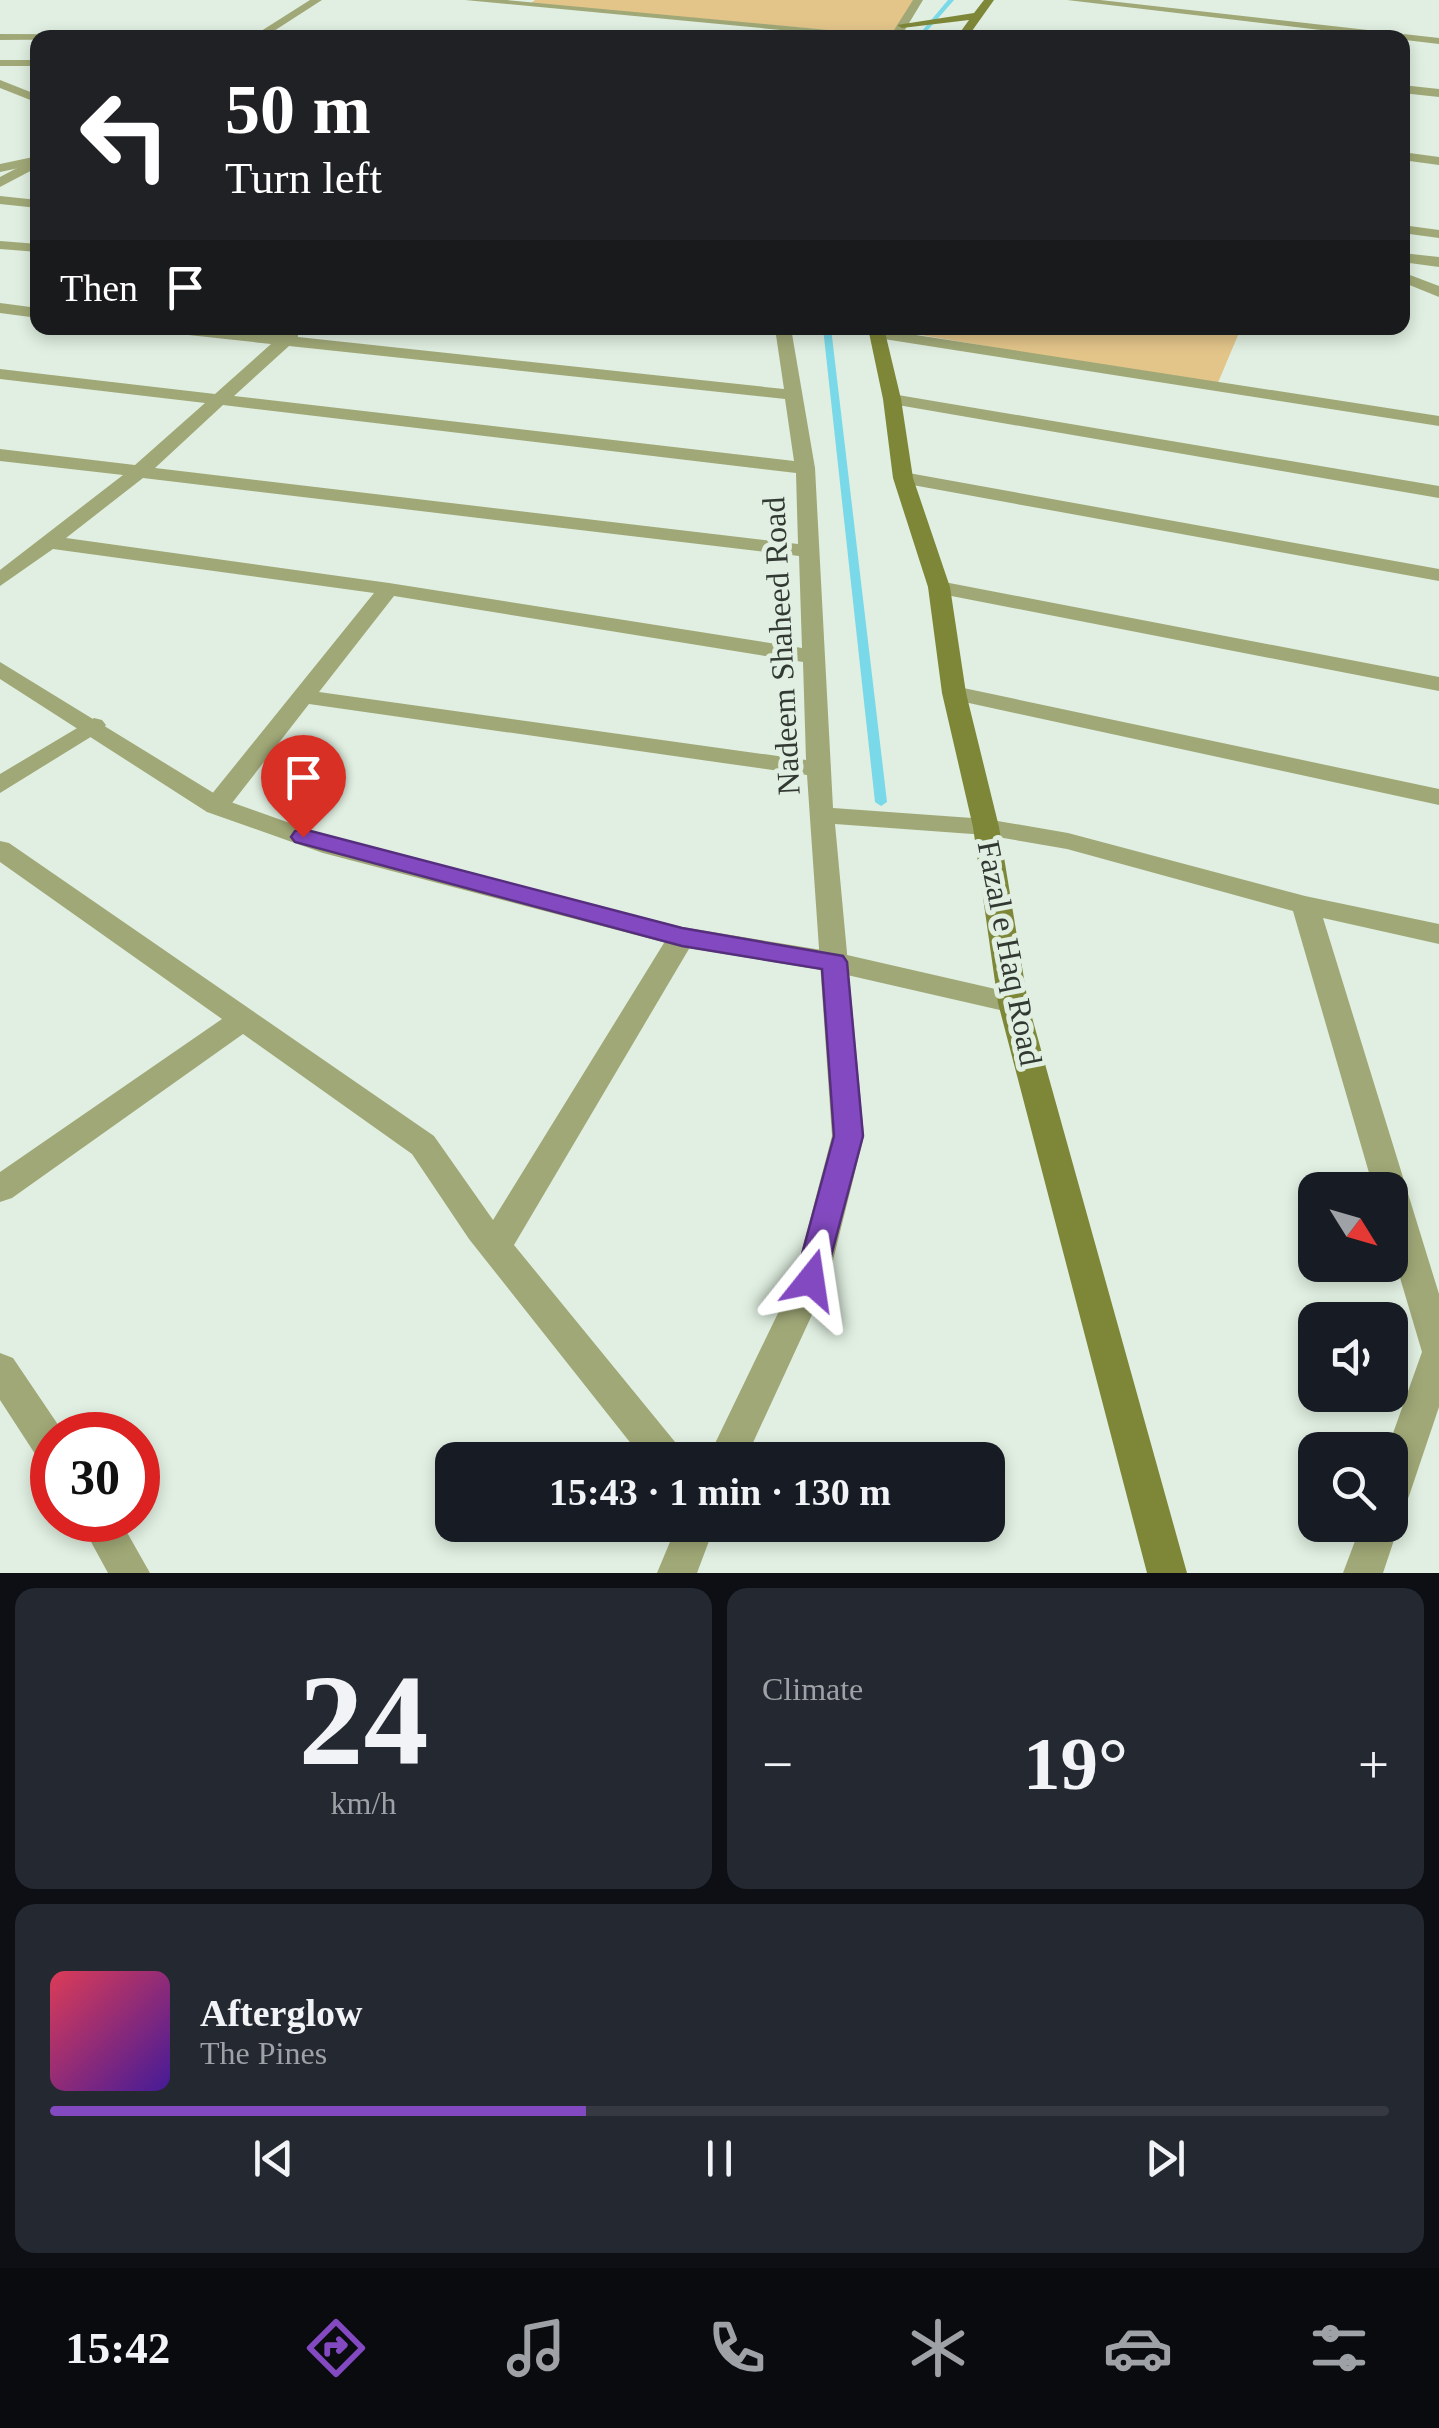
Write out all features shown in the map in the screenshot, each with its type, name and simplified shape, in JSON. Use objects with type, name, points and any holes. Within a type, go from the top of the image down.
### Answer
[{"type":"main road","points":[[968,30],[989,0]]},
{"type":"main road","points":[[909,30],[980,16]]},
{"type":"main road","name":"Fazal e Haq Road","points":[[878,335],[903,478],[938,587],[954,692],[986,827],[1013,1004],[1167,1573]]},
{"type":"street","points":[[268,30],[317,0]]},
{"type":"street","points":[[470,0],[532,2],[822,30]]},
{"type":"street","points":[[905,30],[918,0]]},
{"type":"street","points":[[1072,0],[1341,30]]},
{"type":"street","points":[[0,37],[30,37]]},
{"type":"street","points":[[1410,38],[1439,41]]},
{"type":"street","points":[[0,64],[30,64]]},
{"type":"street","points":[[0,84],[30,97]]},
{"type":"street","points":[[1410,90],[1439,92]]},
{"type":"street","points":[[1410,157],[1439,160]]},
{"type":"street","points":[[2,175],[30,163]]},
{"type":"street","points":[[0,200],[30,203]]},
{"type":"street","points":[[1410,231],[1439,234]]},
{"type":"street","points":[[0,245],[30,247]]},
{"type":"street","points":[[1410,258],[1439,262]]},
{"type":"street","points":[[1410,279],[1439,292]]},
{"type":"street","points":[[7,309],[30,298]]},
{"type":"street","points":[[0,580],[140,470],[291,335]]},
{"type":"street","points":[[300,335],[793,395]]},
{"type":"street","name":"Nadeem Shaheed Road","points":[[734,1442],[811,1280],[848,1136],[821,816],[805,468],[784,335]]},
{"type":"street","points":[[902,335],[1439,421]]},
{"type":"street","points":[[0,374],[805,468]]},
{"type":"street","points":[[892,398],[1439,492]]},
{"type":"street","points":[[0,455],[809,551]]},
{"type":"street","points":[[903,478],[1439,575]]},
{"type":"street","points":[[49,542],[390,589],[814,656]]},
{"type":"street","points":[[938,587],[1439,684]]},
{"type":"street","points":[[216,806],[390,589]]},
{"type":"street","points":[[0,670],[94,725],[216,806],[332,847],[682,937],[834,962],[1013,1004]]},
{"type":"street","points":[[954,692],[1439,797]]},
{"type":"street","points":[[307,697],[819,769]]},
{"type":"street","points":[[0,784],[94,725]]},
{"type":"street","points":[[821,816],[986,827],[1068,841],[1305,905],[1439,934]]},
{"type":"street","points":[[0,849],[423,1145],[653,1442]]},
{"type":"street","points":[[1305,905],[1439,1352],[1408,1443]]},
{"type":"street","points":[[496,1244],[682,937]]},
{"type":"street","points":[[0,1189],[243,1019]]},
{"type":"street","points":[[0,1369],[30,1415]]},
{"type":"street","points":[[111,1542],[130,1573]]},
{"type":"street","points":[[678,1573],[690,1542]]},
{"type":"street","points":[[1363,1573],[1374,1542]]},
{"type":"shaded area","points":[[535,0],[918,0],[899,30],[827,30],[530,4]]},
{"type":"shaded area","points":[[921,335],[1238,335],[1217,385]]},
{"type":"waterway","points":[[925,30],[951,0]]},
{"type":"waterway","points":[[828,335],[881,802]]},
{"type":"route","points":[[303,837],[682,937],[834,962],[848,1136],[811,1280]]}]
